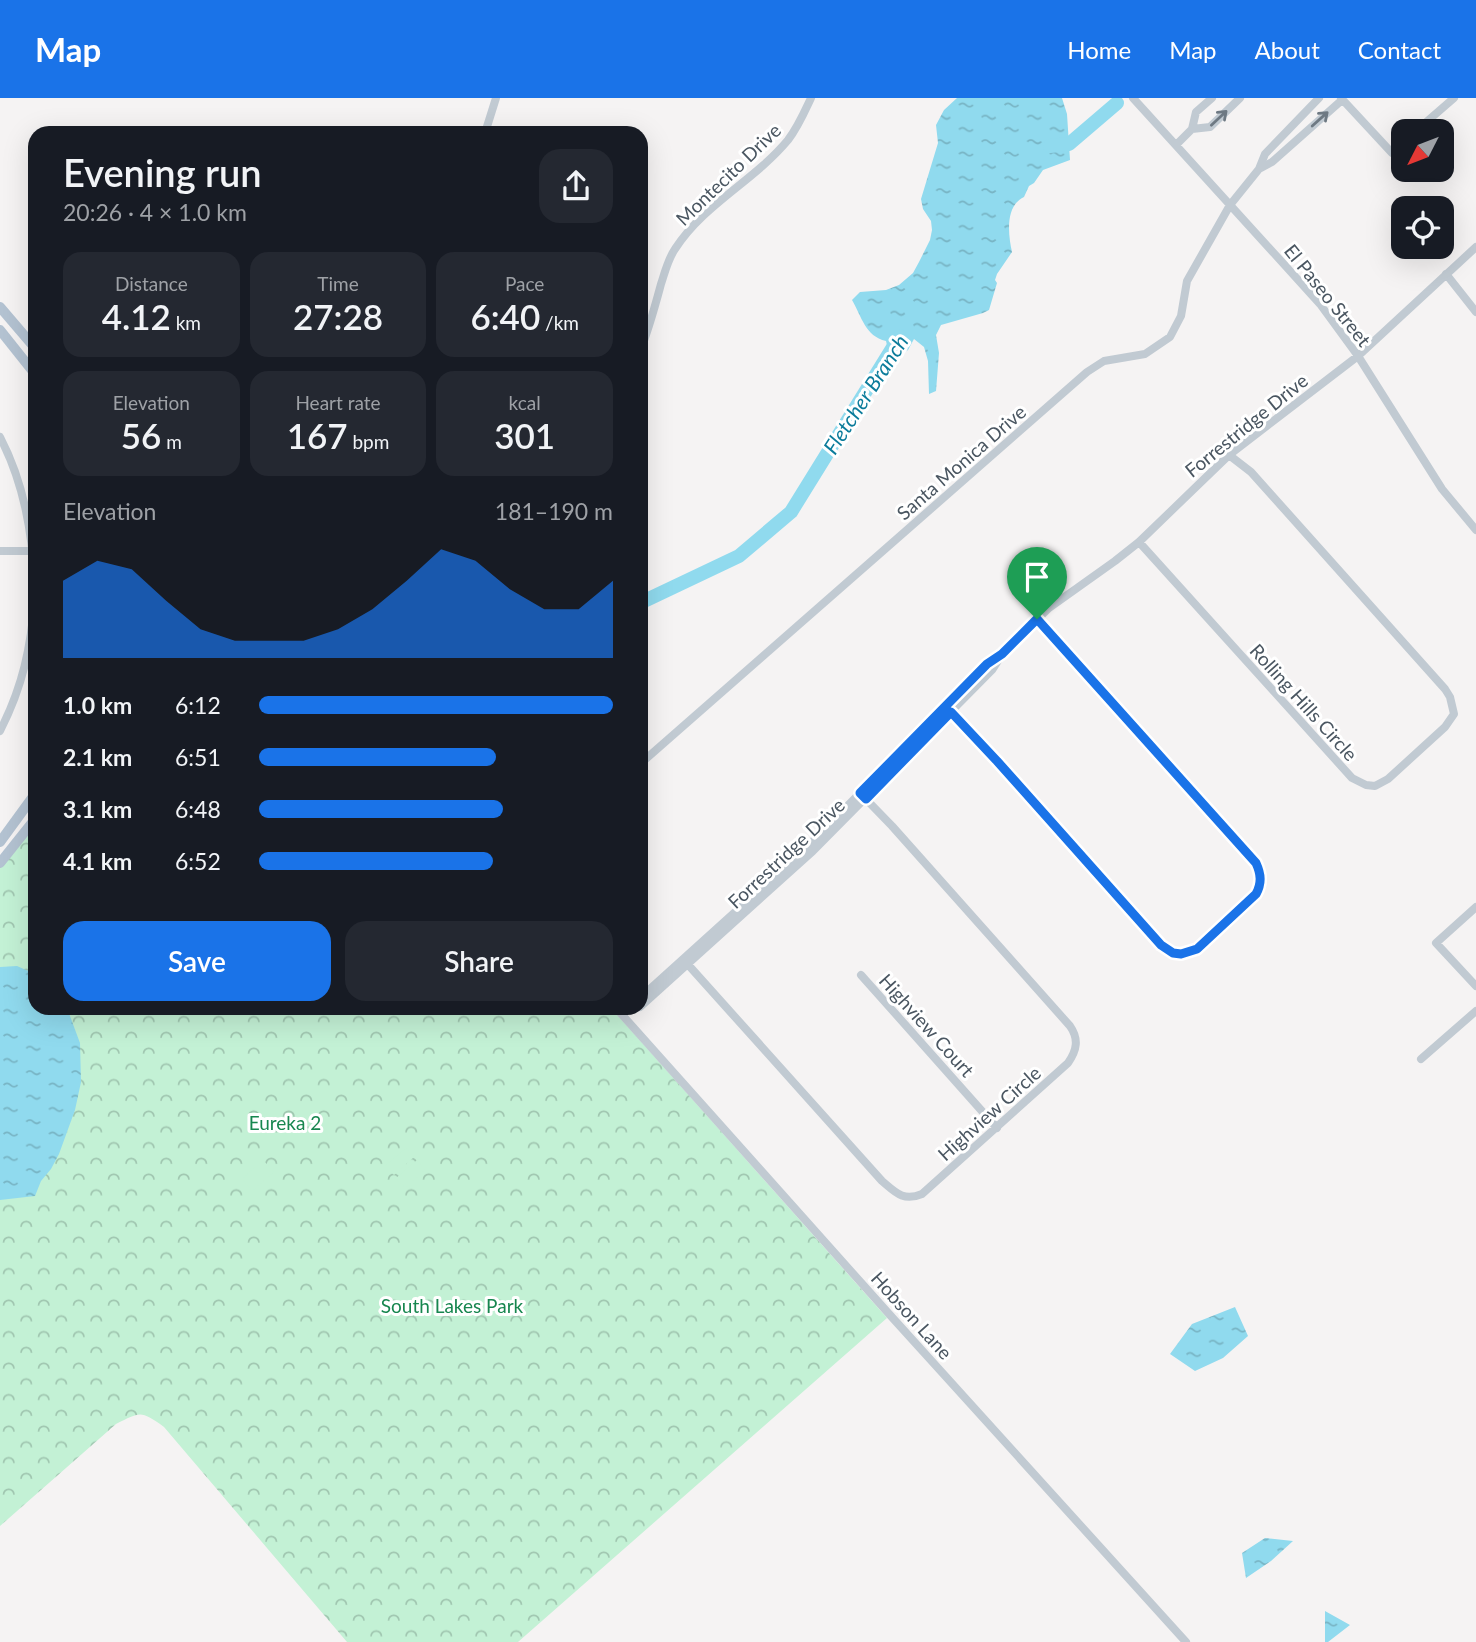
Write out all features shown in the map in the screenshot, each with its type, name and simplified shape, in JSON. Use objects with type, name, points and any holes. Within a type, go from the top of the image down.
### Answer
[{"type":"main road","points":[[0,307],[28,340]]},
{"type":"main road","points":[[0,330],[28,365]]},
{"type":"main road","points":[[0,842],[28,804]]},
{"type":"main road","points":[[0,863],[28,828]]},
{"type":"street","points":[[487,126],[496,98]]},
{"type":"street","name":"Montecito Drive","points":[[648,332],[667,264],[674,249],[700,218],[757,171],[788,141],[811,98]]},
{"type":"street","name":"El Paseo Street","points":[[1133,98],[1320,304],[1358,356],[1442,489],[1476,530]]},
{"type":"street","points":[[1176,145],[1192,129],[1196,112],[1212,98]]},
{"type":"street","points":[[1192,129],[1210,127],[1240,98]]},
{"type":"street","name":"Santa Monica Drive","points":[[648,757],[1087,372],[1104,361],[1145,354],[1170,337],[1181,316],[1186,281],[1230,205],[1259,169],[1265,154],[1319,98]]},
{"type":"street","points":[[1430,119],[1454,98]]},
{"type":"street","points":[[1341,99],[1391,152]]},
{"type":"street","name":"Santa Monica Drive","points":[[1259,169],[1272,162],[1341,99]]},
{"type":"street","points":[[1288,130],[1297,140]]},
{"type":"street","name":"Forrestridge Drive","points":[[648,999],[863,796],[948,709],[987,664],[1002,654],[1049,608],[1139,542],[1229,455],[1358,356],[1476,247]]},
{"type":"street","points":[[1446,274],[1476,312]]},
{"type":"street","points":[[0,437],[16,475],[28,520]]},
{"type":"street","name":"Rolling Hills Circle","points":[[1139,542],[1352,778],[1375,786],[1388,779],[1445,727],[1454,713],[1450,696],[1251,472],[1229,455]]},
{"type":"street","points":[[0,551],[28,551]]},
{"type":"street","points":[[948,709],[1167,950],[1181,954],[1197,949],[1252,899],[1260,887],[1256,863],[1037,619]]},
{"type":"street","points":[[0,731],[24,671],[28,652]]},
{"type":"street","name":"Highview Circle","points":[[686,962],[882,1181],[900,1196],[922,1194],[1068,1063],[1076,1049],[1077,1040],[1070,1026],[863,796]]},
{"type":"street","points":[[1476,908],[1436,943],[1476,986]]},
{"type":"street","name":"Forrestridge Drive","points":[[648,992],[686,962]]},
{"type":"street","name":"Highview Court","points":[[861,975],[997,1128]]},
{"type":"street","points":[[1421,1059],[1476,1011]]},
{"type":"street","name":"Hobson Lane","points":[[626,1015],[899,1325],[1186,1642]]},
{"type":"green space","name":"South Lakes Park","points":[[28,826],[28,1015],[617,1015],[887,1318],[518,1642],[347,1642],[164,1427],[145,1415],[136,1415],[116,1424],[0,1526],[0,860]]},
{"type":"green space","points":[[406,1148],[414,1157],[394,1175],[385,1166]]},
{"type":"green space","points":[[263,1160],[274,1172],[252,1191],[242,1179]]},
{"type":"green space","points":[[417,1160],[425,1170],[405,1188],[396,1178]]},
{"type":"water","points":[[957,98],[1062,98],[1067,114],[1070,160],[1043,170],[1014,207],[1009,221],[1012,252],[997,274],[989,310],[941,325],[936,335],[939,353],[936,391],[929,394],[928,361],[924,347],[914,339],[908,350],[891,362],[886,341],[873,335],[852,300],[860,292],[886,290],[899,285],[913,273],[919,262],[932,230],[921,199],[938,143],[936,125],[944,110]]},
{"type":"water","points":[[17,966],[28,971],[28,1015],[70,1015],[80,1043],[81,1082],[75,1110],[59,1154],[41,1181],[35,1196],[0,1200],[0,967]]},
{"type":"water","points":[[1235,1307],[1248,1336],[1223,1358],[1195,1371],[1170,1354],[1192,1324]]},
{"type":"water","points":[[1265,1538],[1293,1541],[1271,1561],[1246,1578],[1242,1553]]},
{"type":"water","points":[[1325,1611],[1350,1625],[1328,1642],[1325,1642]]},
{"type":"waterway","name":"Fletcher Branch","points":[[1050,146],[1069,144],[1117,103]]},
{"type":"waterway","name":"Fletcher Branch","points":[[648,599],[739,556],[791,512],[900,336]]},
{"type":"route","points":[[1037,619],[1256,863],[1260,887],[1256,894],[1197,949],[1181,954],[1173,953],[1161,945],[951,712],[866,799],[860,793],[987,664],[1002,654],[1037,619]]},
{"type":"park label","name":"Eureka 2","points":[[285,1122]]}]
